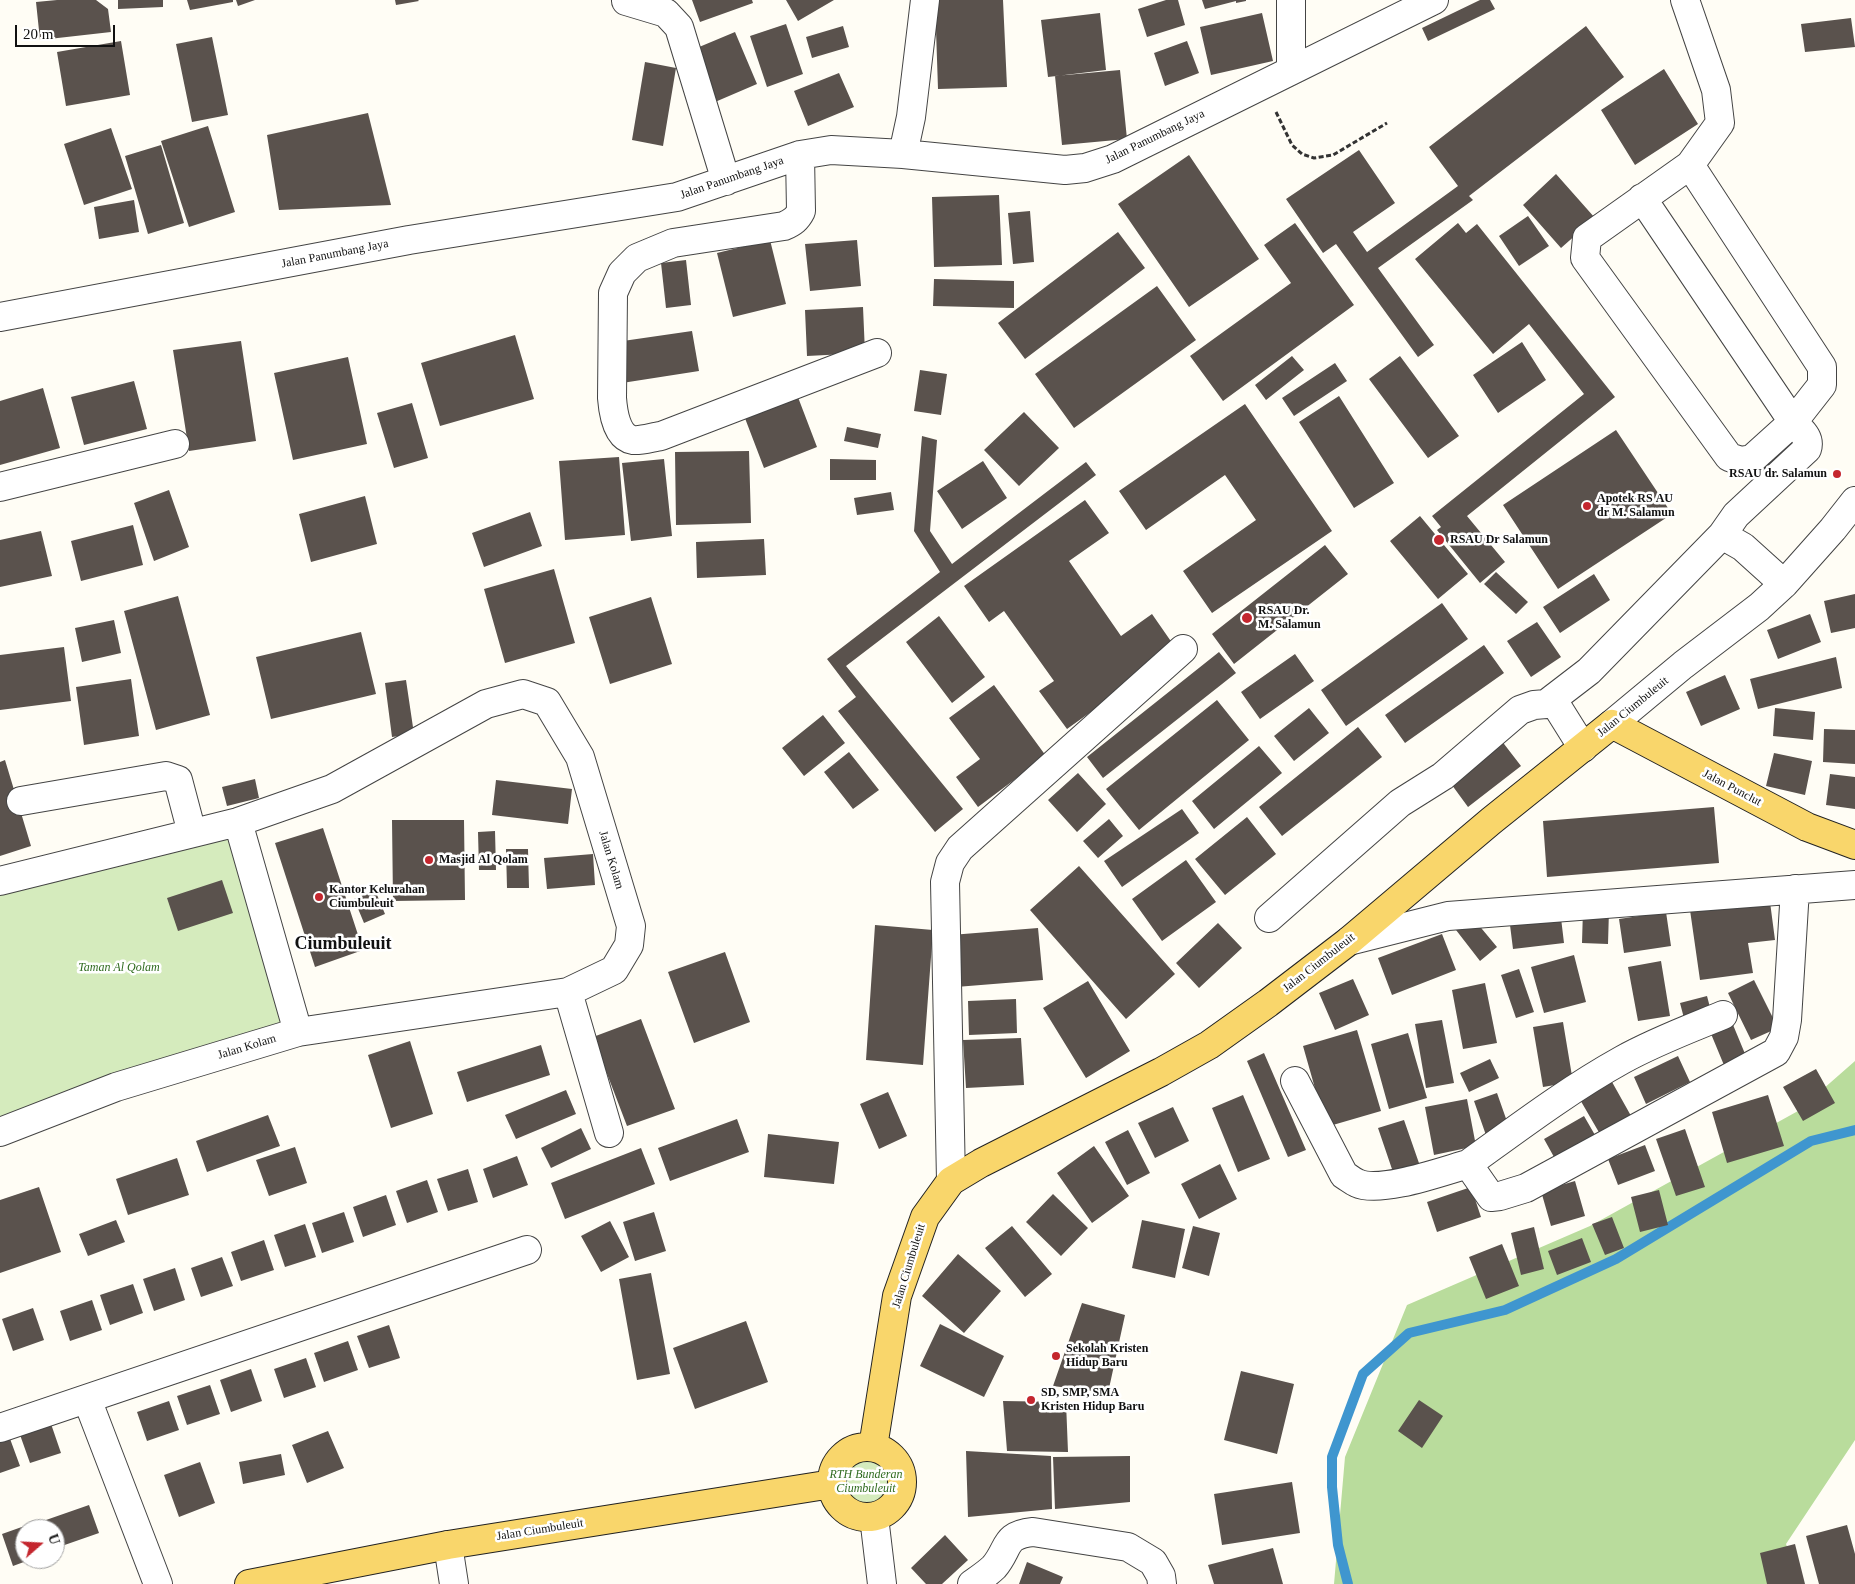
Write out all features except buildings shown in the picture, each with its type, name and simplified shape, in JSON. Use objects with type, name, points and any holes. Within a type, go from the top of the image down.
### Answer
[{"type":"main road","name":"Jalan Ciumbuleuit","points":[[873,1447],[897,1296],[925,1216],[951,1181],[981,1163],[1161,1072],[1208,1045],[1268,1003],[1349,941],[1491,821],[1612,724]]},
{"type":"main road","name":"Jalan Punclut","points":[[1612,724],[1807,827],[1855,845]]},
{"type":"main road","points":[[862,1446],[873,1447],[886,1452],[896,1461],[902,1474],[902,1488],[898,1501],[888,1512],[874,1517],[862,1517],[851,1513],[842,1506],[835,1496],[832,1484],[835,1468],[844,1456],[862,1446]]},
{"type":"main road","name":"Jalan Ciumbuleuit","points":[[249,1584],[448,1545],[832,1484]]},
{"type":"street","points":[[903,154],[911,117],[925,0]]},
{"type":"street","points":[[1291,0],[1291,70]]},
{"type":"street","name":"Jalan Panumbang Jaya","points":[[0,317],[409,240],[677,197],[800,155],[831,150],[903,154],[1065,170],[1085,168],[1113,159],[1434,0]]},
{"type":"street","points":[[1685,0],[1716,90],[1720,123],[1690,165],[1587,238],[1586,258],[1729,456],[1741,461],[1752,459],[1793,422],[1822,386],[1822,367],[1690,165]]},
{"type":"street","points":[[626,1],[666,13],[679,27],[726,180]]},
{"type":"street","points":[[800,155],[802,211],[798,218],[784,226],[674,243],[637,258],[622,274],[613,293],[612,398],[614,415],[620,429],[633,440],[661,436],[877,352]]},
{"type":"street","points":[[1269,918],[1400,803],[1442,776],[1520,710],[1541,706],[1553,700],[1589,671],[1722,535],[1736,515],[1807,449],[1808,439],[1793,422],[1642,198]]},
{"type":"street","points":[[0,487],[175,444]]},
{"type":"street","name":"Jalan Ciumbuleuit","points":[[1612,724],[1759,608],[1784,584],[1855,501]]},
{"type":"street","points":[[1722,535],[1743,547],[1784,584]]},
{"type":"street","points":[[951,1181],[945,882],[950,863],[960,848],[1183,649]]},
{"type":"street","name":"Jalan Kolam","points":[[0,881],[238,822],[332,789],[486,704],[523,694],[547,702],[580,757],[631,926],[629,945],[614,970],[568,992],[298,1032],[116,1087],[0,1132]]},
{"type":"street","points":[[1553,700],[1583,748]]},
{"type":"street","points":[[21,801],[166,776],[172,777],[178,780],[192,833]]},
{"type":"street","points":[[238,822],[298,1032]]},
{"type":"street","points":[[1349,941],[1448,916],[1855,885]]},
{"type":"street","points":[[1468,1164],[1491,1197],[1509,1194],[1526,1188],[1776,1052],[1784,1037],[1787,1020],[1795,889]]},
{"type":"street","points":[[568,992],[610,1133]]},
{"type":"street","points":[[1295,1081],[1344,1175],[1358,1184],[1369,1186],[1406,1182],[1468,1164],[1572,1090],[1622,1060],[1655,1043],[1723,1014]]},
{"type":"street","points":[[0,1428],[527,1250]]},
{"type":"street","points":[[87,1399],[158,1584]]},
{"type":"street","points":[[874,1517],[882,1584]]},
{"type":"street","points":[[972,1584],[994,1567],[1010,1540],[1020,1533],[1033,1532],[1128,1547],[1153,1562],[1161,1576],[1162,1584]]},
{"type":"street","points":[[448,1545],[454,1584]]},
{"type":"path","points":[[1262,85],[1292,145],[1302,154],[1314,158],[1333,155],[1387,123]]},
{"type":"green space","name":"Taman Al Qolam","points":[[238,822],[298,1032],[0,1132],[0,881]]},
{"type":"green space","points":[[1855,1061],[1855,1440],[1786,1544],[1801,1584],[1334,1584],[1345,1457],[1407,1305],[1590,1226],[1798,1111]]},
{"type":"green space","name":"RTH Bunderan Ciumbuleuit","points":[[867,1453],[878,1455],[891,1466],[896,1482],[894,1493],[883,1506],[867,1511],[856,1509],[843,1498],[838,1482],[840,1471],[851,1458]]},
{"type":"waterway","points":[[1348,1584],[1338,1545],[1332,1487],[1332,1457],[1363,1374],[1409,1333],[1505,1310],[1616,1259],[1811,1141],[1855,1130]]},
{"type":"place","name":"RSAU dr. Salamun","points":[[1837,474]]},
{"type":"place","name":"Apotek RS AU dr M. Salamun","points":[[1587,506]]},
{"type":"place","name":"RSAU Dr Salamun","points":[[1439,540]]},
{"type":"place","name":"RSAU Dr. M. Salamun","points":[[1247,618]]},
{"type":"place","name":"Masjid Al Qolam","points":[[429,860]]},
{"type":"place","name":"Kantor Kelurahan Ciumbuleuit","points":[[319,897]]},
{"type":"place","name":"Sekolah Kristen Hidup Baru","points":[[1056,1356]]},
{"type":"place","name":"SD, SMP, SMA Kristen Hidup Baru","points":[[1031,1400]]},
{"type":"district","name":"Ciumbuleuit","points":[[343,944]]}]
